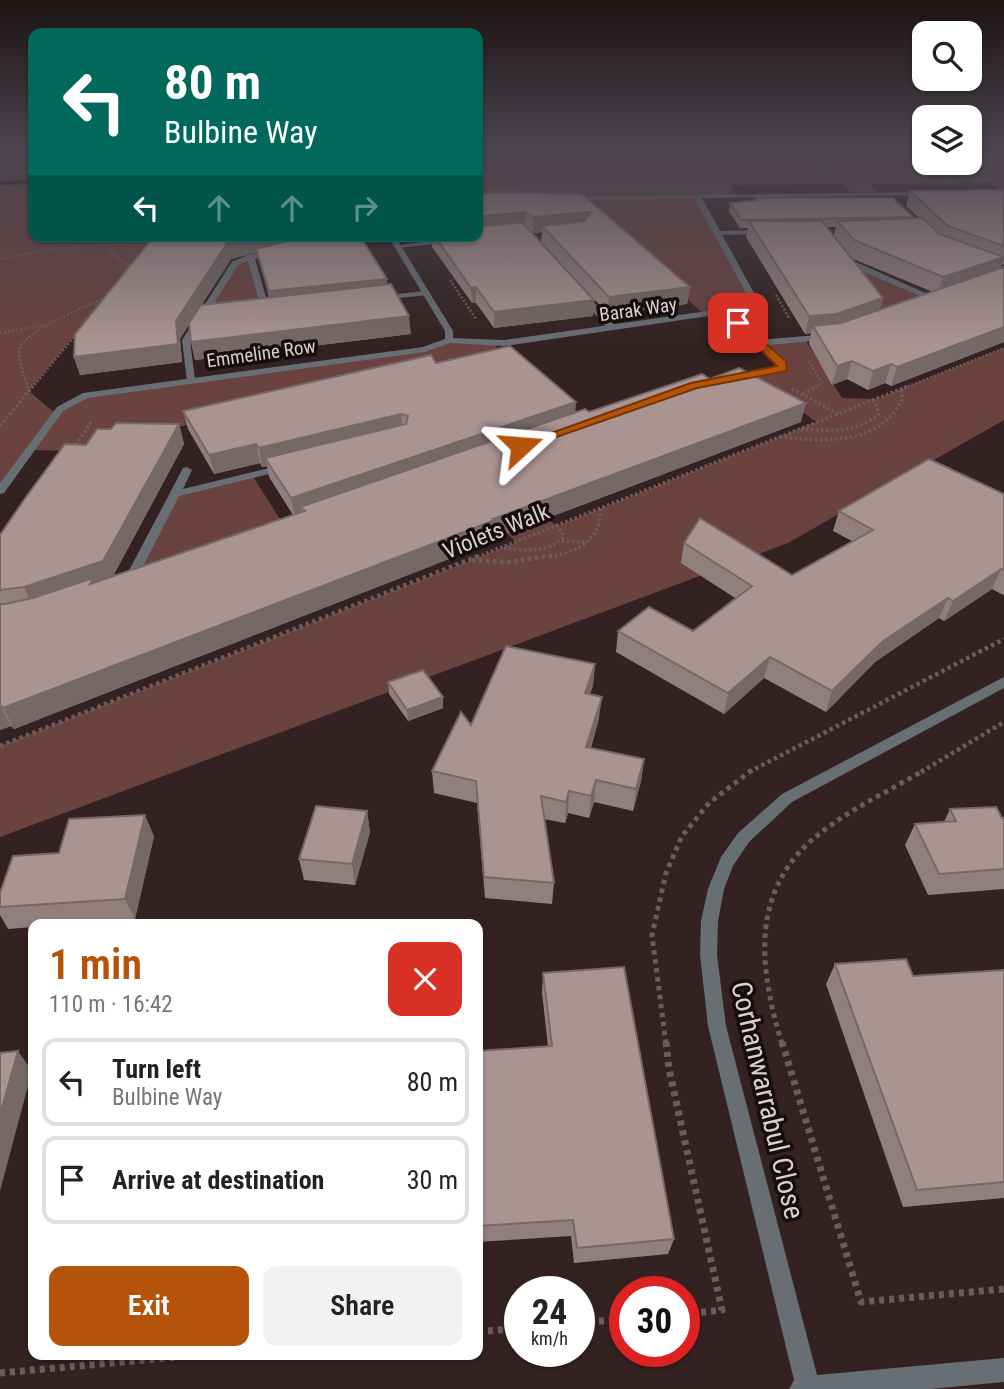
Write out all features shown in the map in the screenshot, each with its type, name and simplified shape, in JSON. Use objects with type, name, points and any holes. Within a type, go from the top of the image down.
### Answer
[{"type":"street","name":"Barak Way","points":[[449,340],[504,343],[746,308],[752,298],[707,214]]},
{"type":"street","points":[[717,233],[780,232]]},
{"type":"street","points":[[395,242],[449,331],[449,340]]},
{"type":"street","points":[[397,246],[434,242]]},
{"type":"street","points":[[190,380],[185,344],[236,262],[278,251]]},
{"type":"street","points":[[836,251],[860,281]]},
{"type":"street","points":[[251,257],[265,311]]},
{"type":"street","points":[[844,260],[937,300]]},
{"type":"street","points":[[576,288],[612,328]]},
{"type":"street","points":[[372,299],[425,293]]},
{"type":"street","points":[[925,304],[949,296]]},
{"type":"street","points":[[253,313],[279,310]]},
{"type":"street","points":[[726,313],[782,363],[783,369],[729,379]]},
{"type":"street","points":[[201,318],[214,317]]},
{"type":"street","points":[[760,343],[837,335]]},
{"type":"street","name":"Emmeline Row","points":[[0,491],[60,409],[71,401],[105,391],[425,349],[449,340]]},
{"type":"street","points":[[174,494],[302,463]]},
{"type":"street","points":[[143,576],[124,583],[187,470]]},
{"type":"street","name":"Corhanwarrabul Close","points":[[808,1388],[717,1021],[709,939],[716,890],[723,869],[742,841],[765,815],[787,798],[1004,682]]},
{"type":"street","points":[[800,1389],[1004,1370]]},
{"type":"path","points":[[0,259],[48,249],[149,242]]},
{"type":"path","points":[[119,280],[140,249],[149,242]]},
{"type":"path","points":[[107,245],[115,257],[129,266]]},
{"type":"path","points":[[450,281],[481,326]]},
{"type":"path","points":[[29,391],[19,353],[20,346],[36,331],[104,298],[98,307]]},
{"type":"path","points":[[0,426],[85,324]]},
{"type":"path","points":[[0,333],[47,325]]},
{"type":"path","name":"Violets Walk","points":[[0,746],[1004,348]]},
{"type":"path","points":[[802,395],[822,383],[809,360]]},
{"type":"path","points":[[779,437],[820,441],[854,435],[889,417],[903,399],[901,389]]},
{"type":"path","points":[[800,429],[841,430],[868,423],[879,414],[874,400]]},
{"type":"path","points":[[85,447],[72,450],[93,419]]},
{"type":"path","points":[[868,423],[878,425]]},
{"type":"path","points":[[471,560],[494,563],[562,555],[586,542],[601,523],[601,508]]},
{"type":"path","points":[[529,525],[538,533]]},
{"type":"path","points":[[558,526],[562,531],[562,541]]},
{"type":"path","points":[[503,547],[537,549],[562,541],[586,542]]},
{"type":"path","points":[[700,1312],[722,1310],[669,1069],[652,934],[666,873],[682,836],[709,803],[734,781],[766,761],[1004,639]]},
{"type":"path","points":[[1004,722],[824,830],[803,848],[781,875],[771,902],[766,951],[768,988],[775,1017],[861,1302],[1004,1289]]},
{"type":"path","points":[[483,1332],[504,1330]]},
{"type":"path","points":[[0,1373],[145,1360]]},
{"type":"shaded area","points":[[0,214],[28,214],[28,242],[153,242],[138,253],[127,271],[29,391],[56,414],[77,397],[425,349],[449,340],[494,343],[505,360],[474,462],[557,526],[816,422],[755,375],[783,369],[760,343],[804,338],[842,398],[876,399],[1004,348],[1004,420],[788,543],[0,837],[0,746],[517,542],[437,475],[358,386],[72,451],[31,450],[0,491]]},
{"type":"shaded area","points":[[595,214],[708,214],[750,293],[750,305],[706,316]]},
{"type":"shaded area","points":[[251,257],[266,311],[201,318],[236,262]]},
{"type":"shaded area","points":[[844,260],[928,296],[883,311]]},
{"type":"shaded area","points":[[252,475],[285,527],[130,580],[174,494]]},
{"type":"building","points":[[483,214],[508,214],[483,216]]},
{"type":"building","points":[[528,214],[569,214],[533,217]]},
{"type":"building","points":[[589,214],[605,214],[690,287],[609,297],[542,226],[585,221]]},
{"type":"building","points":[[737,214],[910,214],[913,217],[741,220]]},
{"type":"building","points":[[935,214],[1004,214],[1004,246],[948,226]]},
{"type":"building","points":[[923,218],[939,234],[1004,257],[943,277],[854,240],[837,221]]},
{"type":"building","points":[[749,221],[822,221],[883,298],[836,314],[809,316]]},
{"type":"building","points":[[522,222],[594,300],[494,312],[476,287],[471,288],[439,242],[483,242],[483,226]]},
{"type":"building","points":[[149,242],[228,242],[176,321],[178,344],[74,357],[75,334]]},
{"type":"building","points":[[283,242],[364,242],[387,279],[269,291],[256,249]]},
{"type":"building","points":[[1004,267],[1004,327],[897,367],[891,364],[873,371],[852,361],[837,366],[813,326],[841,323]]},
{"type":"building","points":[[391,284],[409,316],[191,342],[189,323],[201,305]]},
{"type":"building","points":[[510,346],[576,402],[291,498],[265,458],[406,424],[408,416],[401,414],[259,448],[256,444],[209,455],[183,411],[431,355],[436,363]]},
{"type":"building","points":[[739,368],[806,403],[493,519],[495,520],[3,708],[0,704],[0,604],[33,598],[93,578],[90,584],[305,511],[300,507],[585,409],[589,412],[702,374],[710,379]]},
{"type":"building","points":[[116,423],[179,424],[103,561],[24,587],[0,590],[0,535],[26,497],[65,444],[86,445],[97,429],[111,429]]},
{"type":"building","points":[[929,459],[1004,494],[1004,570],[1001,569],[953,601],[948,598],[883,641],[832,691],[770,657],[728,693],[618,631],[649,607],[693,631],[752,586],[684,543],[700,518],[792,575],[873,530],[839,511]]},
{"type":"building","points":[[506,646],[595,664],[585,693],[602,697],[586,747],[644,759],[636,789],[596,780],[591,796],[569,791],[566,802],[541,796],[554,883],[484,877],[476,781],[432,771],[461,712],[471,725]]},
{"type":"building","points":[[423,670],[443,697],[407,710],[388,682]]},
{"type":"building","points":[[316,806],[367,811],[352,864],[299,859]]},
{"type":"building","points":[[996,807],[1004,818],[1004,869],[939,874],[915,824],[956,821],[950,809]]},
{"type":"building","points":[[145,815],[125,899],[0,907],[0,893],[13,856],[59,853],[69,819]]},
{"type":"building","points":[[906,959],[913,976],[1004,970],[1004,1182],[917,1190],[835,964]]},
{"type":"building","points":[[624,967],[674,1239],[577,1248],[573,1220],[483,1226],[483,1051],[552,1046],[543,973]]},
{"type":"building","points":[[18,1051],[0,1115],[0,1053]]},
{"type":"route","points":[[521,446],[694,385],[783,369],[782,363],[738,323]]}]
